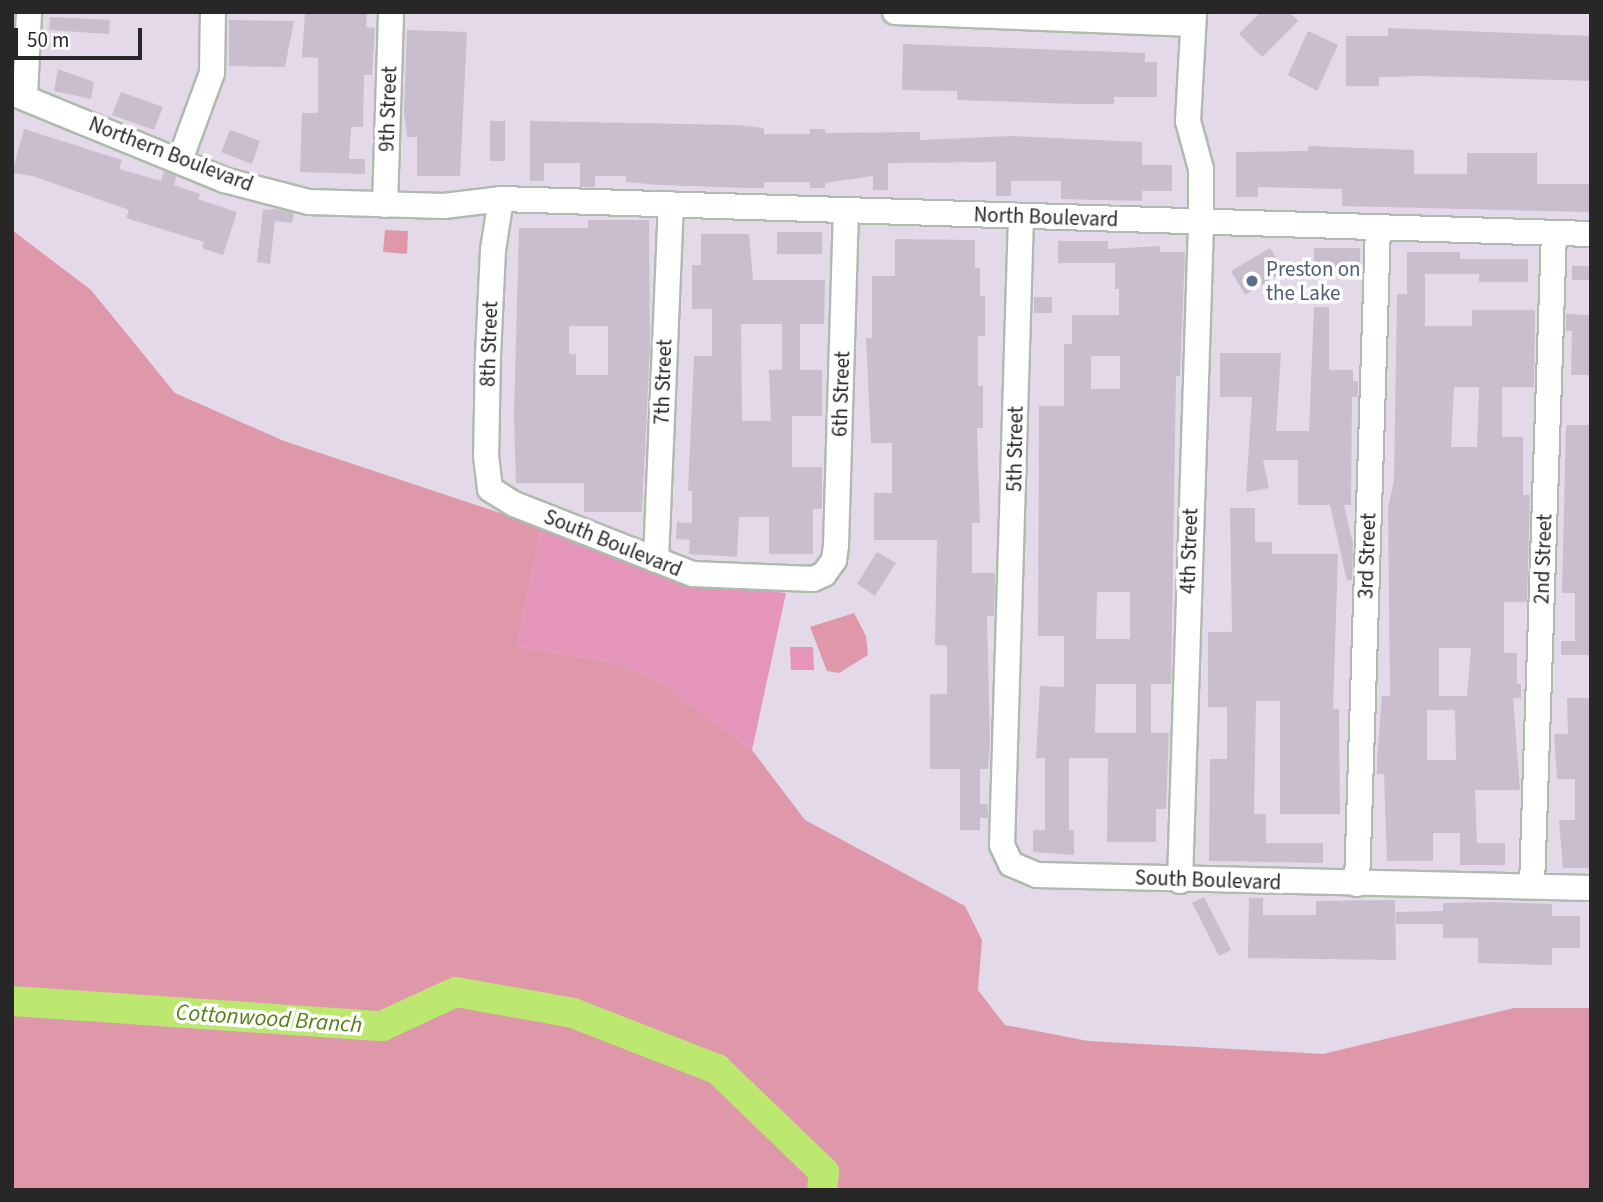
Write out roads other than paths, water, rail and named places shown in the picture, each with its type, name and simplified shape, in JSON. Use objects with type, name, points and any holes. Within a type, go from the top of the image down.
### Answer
[{"type":"street","points":[[18,94],[29,12]]},
{"type":"street","points":[[180,160],[212,73],[213,12]]},
{"type":"street","name":"9th Street","points":[[386,205],[391,12]]},
{"type":"street","points":[[895,12],[1193,18]]},
{"type":"street","name":"4th Street","points":[[1180,881],[1201,222],[1201,169],[1188,121],[1193,18]]},
{"type":"street","name":"Northern Boulevard","points":[[18,94],[224,180],[309,202],[444,206],[501,199]]},
{"type":"street","name":"North Boulevard","points":[[501,199],[1591,234]]},
{"type":"street","name":"8th Street","points":[[490,489],[486,456],[488,355],[493,250],[501,199]]},
{"type":"street","name":"7th Street","points":[[656,560],[671,204]]},
{"type":"street","name":"6th Street","points":[[824,574],[836,545],[846,210]]},
{"type":"street","name":"5th Street","points":[[1010,682],[1021,216]]},
{"type":"street","name":"3rd Street","points":[[1357,884],[1378,227]]},
{"type":"street","name":"2nd Street","points":[[1532,885],[1554,233]]},
{"type":"street","name":"South Boulevard","points":[[490,489],[514,504],[693,574],[813,579],[824,574]]},
{"type":"street","name":"South Boulevard","points":[[1010,682],[1002,845],[1011,864],[1037,875],[1180,881],[1591,888]]},
{"type":"waterway","name":"Cottonwood Branch","points":[[12,1001],[382,1026],[456,992],[573,1013],[717,1069],[824,1172],[822,1190]]},
{"type":"place","name":"Preston on the Lake","points":[[1252,281]]}]
